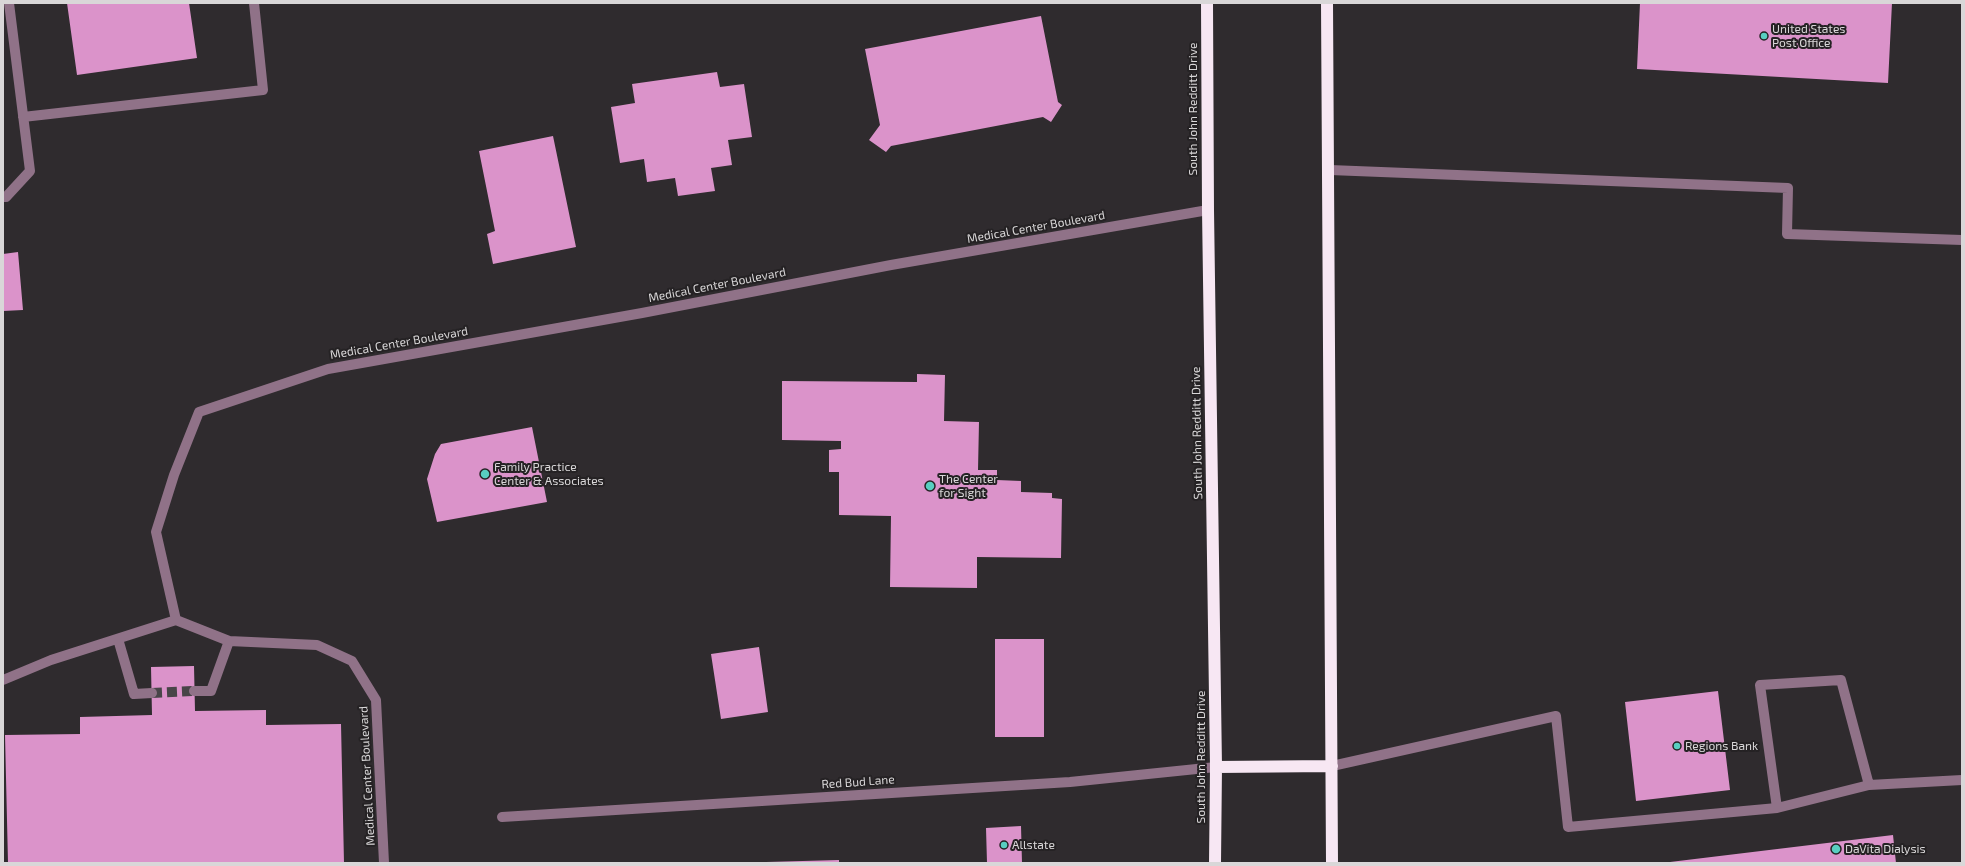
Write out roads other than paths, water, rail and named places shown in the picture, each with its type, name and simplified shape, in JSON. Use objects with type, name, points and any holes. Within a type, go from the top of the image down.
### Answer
[{"type":"highway","name":"South John Redditt Drive","points":[[1207,3],[1208,210],[1216,767],[1215,863]]},
{"type":"highway","points":[[1327,3],[1330,170],[1332,863]]},
{"type":"highway","points":[[1216,767],[1332,766]]},
{"type":"street","points":[[3,198],[6,197],[30,171],[8,3]]},
{"type":"street","points":[[23,117],[263,90],[254,3]]},
{"type":"street","points":[[1330,170],[1788,188],[1787,234],[1962,240]]},
{"type":"street","name":"Medical Center Boulevard","points":[[384,863],[376,700],[352,661],[317,645],[229,641],[176,620],[156,532],[174,475],[199,412],[328,369],[642,313],[898,264],[1208,210]]},
{"type":"street","points":[[3,680],[51,660],[176,620]]},
{"type":"street","points":[[118,639],[134,694],[152,693]]},
{"type":"street","points":[[194,692],[211,691],[229,641]]},
{"type":"street","points":[[1777,808],[1760,685],[1841,680],[1868,785]]},
{"type":"street","points":[[1332,766],[1556,716],[1568,827],[1777,808],[1868,785],[1962,780]]},
{"type":"street","name":"Red Bud Lane","points":[[502,817],[1070,782],[1216,767]]},
{"type":"tunnel","points":[[152,693],[194,691]]},
{"type":"place","name":"United States Post Office","points":[[1764,36]]},
{"type":"place","name":"Family Practice Center & Associates","points":[[485,474]]},
{"type":"place","name":"The Center for Sight","points":[[930,486]]},
{"type":"place","name":"Regions Bank","points":[[1677,746]]},
{"type":"place","name":"Allstate","points":[[1004,845]]},
{"type":"place","name":"DaVita Dialysis","points":[[1836,849]]}]
